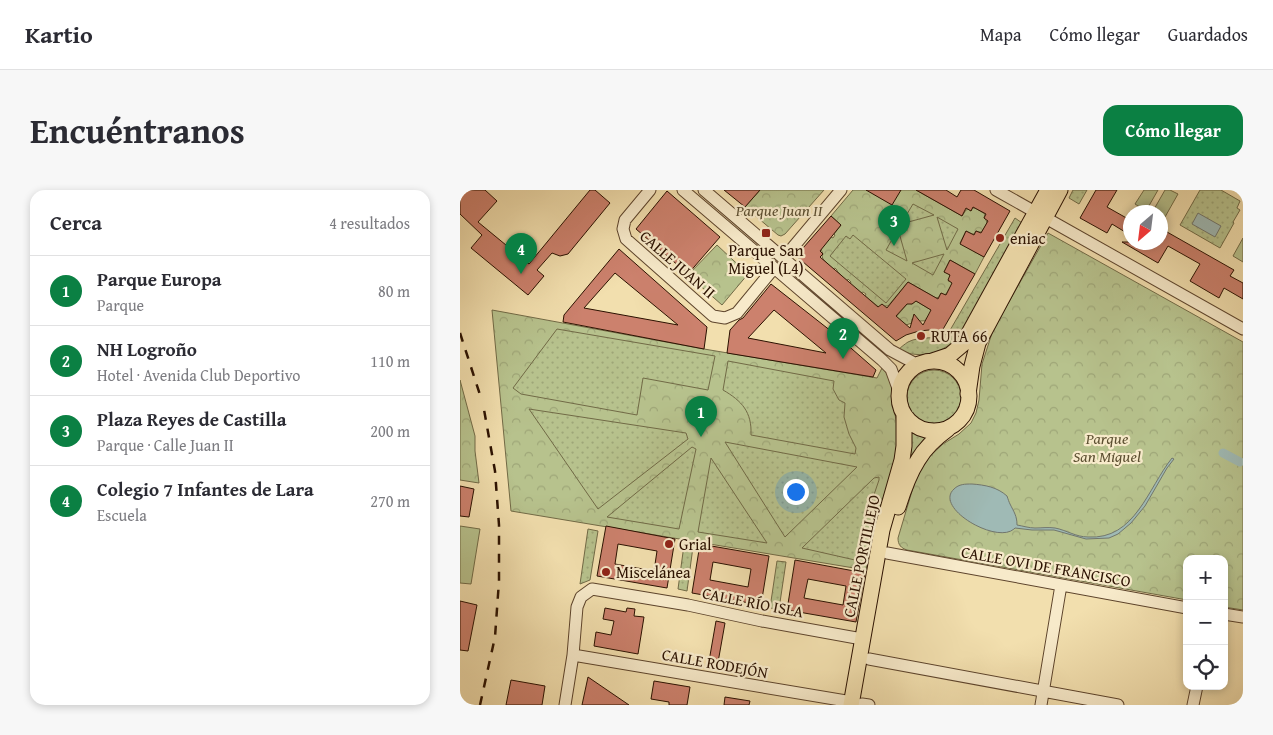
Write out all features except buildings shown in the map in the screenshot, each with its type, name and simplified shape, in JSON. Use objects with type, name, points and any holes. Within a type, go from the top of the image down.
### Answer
[{"type":"main road","points":[[1048,190],[1039,215],[978,343],[972,366],[968,404],[965,413],[961,419],[948,429],[939,431],[924,430],[912,424],[904,414],[898,398],[906,375],[924,363],[950,355],[963,344],[1039,215],[1060,190]]},
{"type":"main road","points":[[924,363],[943,363],[955,368],[965,381],[968,394]]},
{"type":"main road","name":"CALLE PORTILLEJO","points":[[859,704],[862,639],[882,530],[902,460],[904,414]]},
{"type":"main road","name":"CALLE PORTILLEJO","points":[[859,704],[893,554],[891,531],[902,495],[918,459],[935,439],[948,429]]},
{"type":"street","name":"CALLE JUAN II","points":[[650,190],[625,220],[623,228],[626,239],[713,316],[726,318],[737,313],[774,268]]},
{"type":"street","points":[[683,190],[882,360],[891,369],[899,391]]},
{"type":"street","points":[[704,190],[890,350],[924,363]]},
{"type":"street","points":[[784,258],[841,190]]},
{"type":"street","points":[[996,190],[1243,329]]},
{"type":"street","name":"CALLE OVI DE FRANCISCO","points":[[893,554],[1183,607]]},
{"type":"street","points":[[1041,705],[1061,585]]},
{"type":"street","name":"CALLE RÍO ISLA","points":[[573,655],[577,607],[581,597],[592,589],[688,605],[762,621],[862,639]]},
{"type":"street","points":[[1228,615],[1243,617]]},
{"type":"street","points":[[564,705],[573,655]]},
{"type":"street","name":"CALLE RODEJÓN","points":[[573,655],[859,704]]},
{"type":"street","points":[[869,659],[1118,705]]},
{"type":"street","points":[[1193,705],[1196,690]]},
{"type":"green space","name":"Parque Juan II","points":[[760,190],[824,190],[785,234],[781,236],[745,207]]},
{"type":"green space","points":[[853,190],[916,190],[962,216],[966,210],[971,211],[972,208],[985,214],[984,218],[987,223],[982,232],[976,231],[972,234],[966,231],[960,243],[984,257],[975,274],[950,260],[944,272],[949,274],[948,281],[954,281],[946,294],[941,293],[936,298],[908,282],[888,306],[882,304],[880,308],[865,296],[866,294],[861,293],[850,284],[851,282],[848,279],[847,281],[835,268],[833,269],[822,256],[821,249],[831,237],[833,238],[841,225],[831,216]]},
{"type":"green space","points":[[1073,190],[1087,190],[1079,204],[1069,198]]},
{"type":"green space","points":[[1144,190],[1158,190],[1149,205],[1135,204]]},
{"type":"green space","points":[[1165,190],[1178,194],[1168,212],[1168,205],[1156,205]]},
{"type":"green space","points":[[1200,190],[1221,190],[1240,201],[1237,208],[1240,210],[1220,248],[1180,225]]},
{"type":"green space","points":[[913,204],[934,215],[901,224]]},
{"type":"green space","points":[[937,217],[958,229],[947,250]]},
{"type":"green space","points":[[1015,218],[1025,225],[961,336],[946,347],[932,353],[916,354],[898,350],[913,340],[945,335],[949,332]]},
{"type":"green space","points":[[898,229],[907,261],[886,250]]},
{"type":"green space","name":"Parque San Miguel","points":[[1048,233],[1243,342],[1243,610],[1228,608],[1228,555],[1183,555],[1183,599],[907,550],[899,544],[898,538],[915,481],[921,469],[930,456],[943,444],[959,434],[971,423],[976,413],[982,364],[993,330]]},
{"type":"green space","points":[[853,235],[906,279],[886,303],[830,256],[846,236],[850,239]]},
{"type":"green space","points":[[1243,238],[1243,262],[1233,256]]},
{"type":"green space","points":[[717,245],[748,274],[722,305],[688,275]]},
{"type":"green space","points":[[944,254],[933,275],[912,263]]},
{"type":"green space","points":[[916,301],[948,320],[919,321],[914,318],[912,323],[906,325],[902,322],[884,331],[908,303],[912,304]]},
{"type":"green space","points":[[492,310],[704,349],[877,378],[882,368],[888,375],[891,384],[900,446],[875,523],[866,570],[511,511]]},
{"type":"green space","points":[[557,329],[715,356],[708,390],[643,378],[637,415],[521,394],[513,388]]},
{"type":"green space","points":[[728,361],[834,381],[833,389],[839,400],[845,403],[844,417],[856,448],[855,454],[751,435],[748,414],[736,398],[723,390]]},
{"type":"green space","points":[[929,370],[939,370],[949,374],[957,382],[961,397],[957,412],[949,420],[939,424],[929,424],[919,420],[911,412],[907,402],[907,392],[911,382],[919,374]]},
{"type":"green space","points":[[460,380],[475,436],[479,483],[460,480]]},
{"type":"green space","points":[[529,409],[686,433],[688,439],[598,509]]},
{"type":"green space","points":[[910,430],[928,438],[907,467]]},
{"type":"green space","points":[[725,442],[857,467],[785,537]]},
{"type":"green space","points":[[692,447],[696,449],[679,529],[607,517]]},
{"type":"green space","points":[[711,458],[767,543],[698,532]]},
{"type":"green space","points":[[879,477],[855,560],[802,548],[874,478]]},
{"type":"green space","points":[[460,526],[480,529],[471,584],[460,583]]},
{"type":"green space","points":[[588,529],[598,531],[590,580],[580,584]]},
{"type":"green space","points":[[684,545],[693,547],[687,591],[678,589]]},
{"type":"green space","points":[[777,561],[786,562],[779,609],[770,608]]},
{"type":"water","points":[[1198,213],[1221,226],[1215,237],[1192,224]]},
{"type":"water","points":[[1172,458],[1174,459],[1145,506],[1131,523],[1118,534],[1109,538],[1086,539],[1054,530],[1015,528],[1007,532],[996,532],[983,529],[960,514],[952,506],[950,497],[954,489],[960,485],[986,486],[999,490],[1007,496],[1016,517],[1017,525],[1033,528],[1055,528],[1084,537],[1104,536],[1118,530],[1139,510]]},
{"type":"waterway","points":[[1223,453],[1240,462]]},
{"type":"railway","points":[[460,333],[481,398]]},
{"type":"railway","points":[[480,705],[495,637],[499,581],[499,525],[495,471],[483,404]]},
{"type":"place","name":"Parque San Miguel (L4)","points":[[766,233]]},
{"type":"place","name":"eniac","points":[[1000,238]]},
{"type":"place","name":"Plaza Reyes de Castilla","points":[[894,246]]},
{"type":"place","name":"Colegio 7 Infantes de Lara","points":[[521,274]]},
{"type":"place","name":"RUTA 66","points":[[921,336]]},
{"type":"place","name":"NH Logroño","points":[[843,359]]},
{"type":"place","name":"Parque Europa","points":[[701,437]]},
{"type":"place","name":"Grial","points":[[669,544]]},
{"type":"place","name":"Miscelánea","points":[[606,572]]}]
